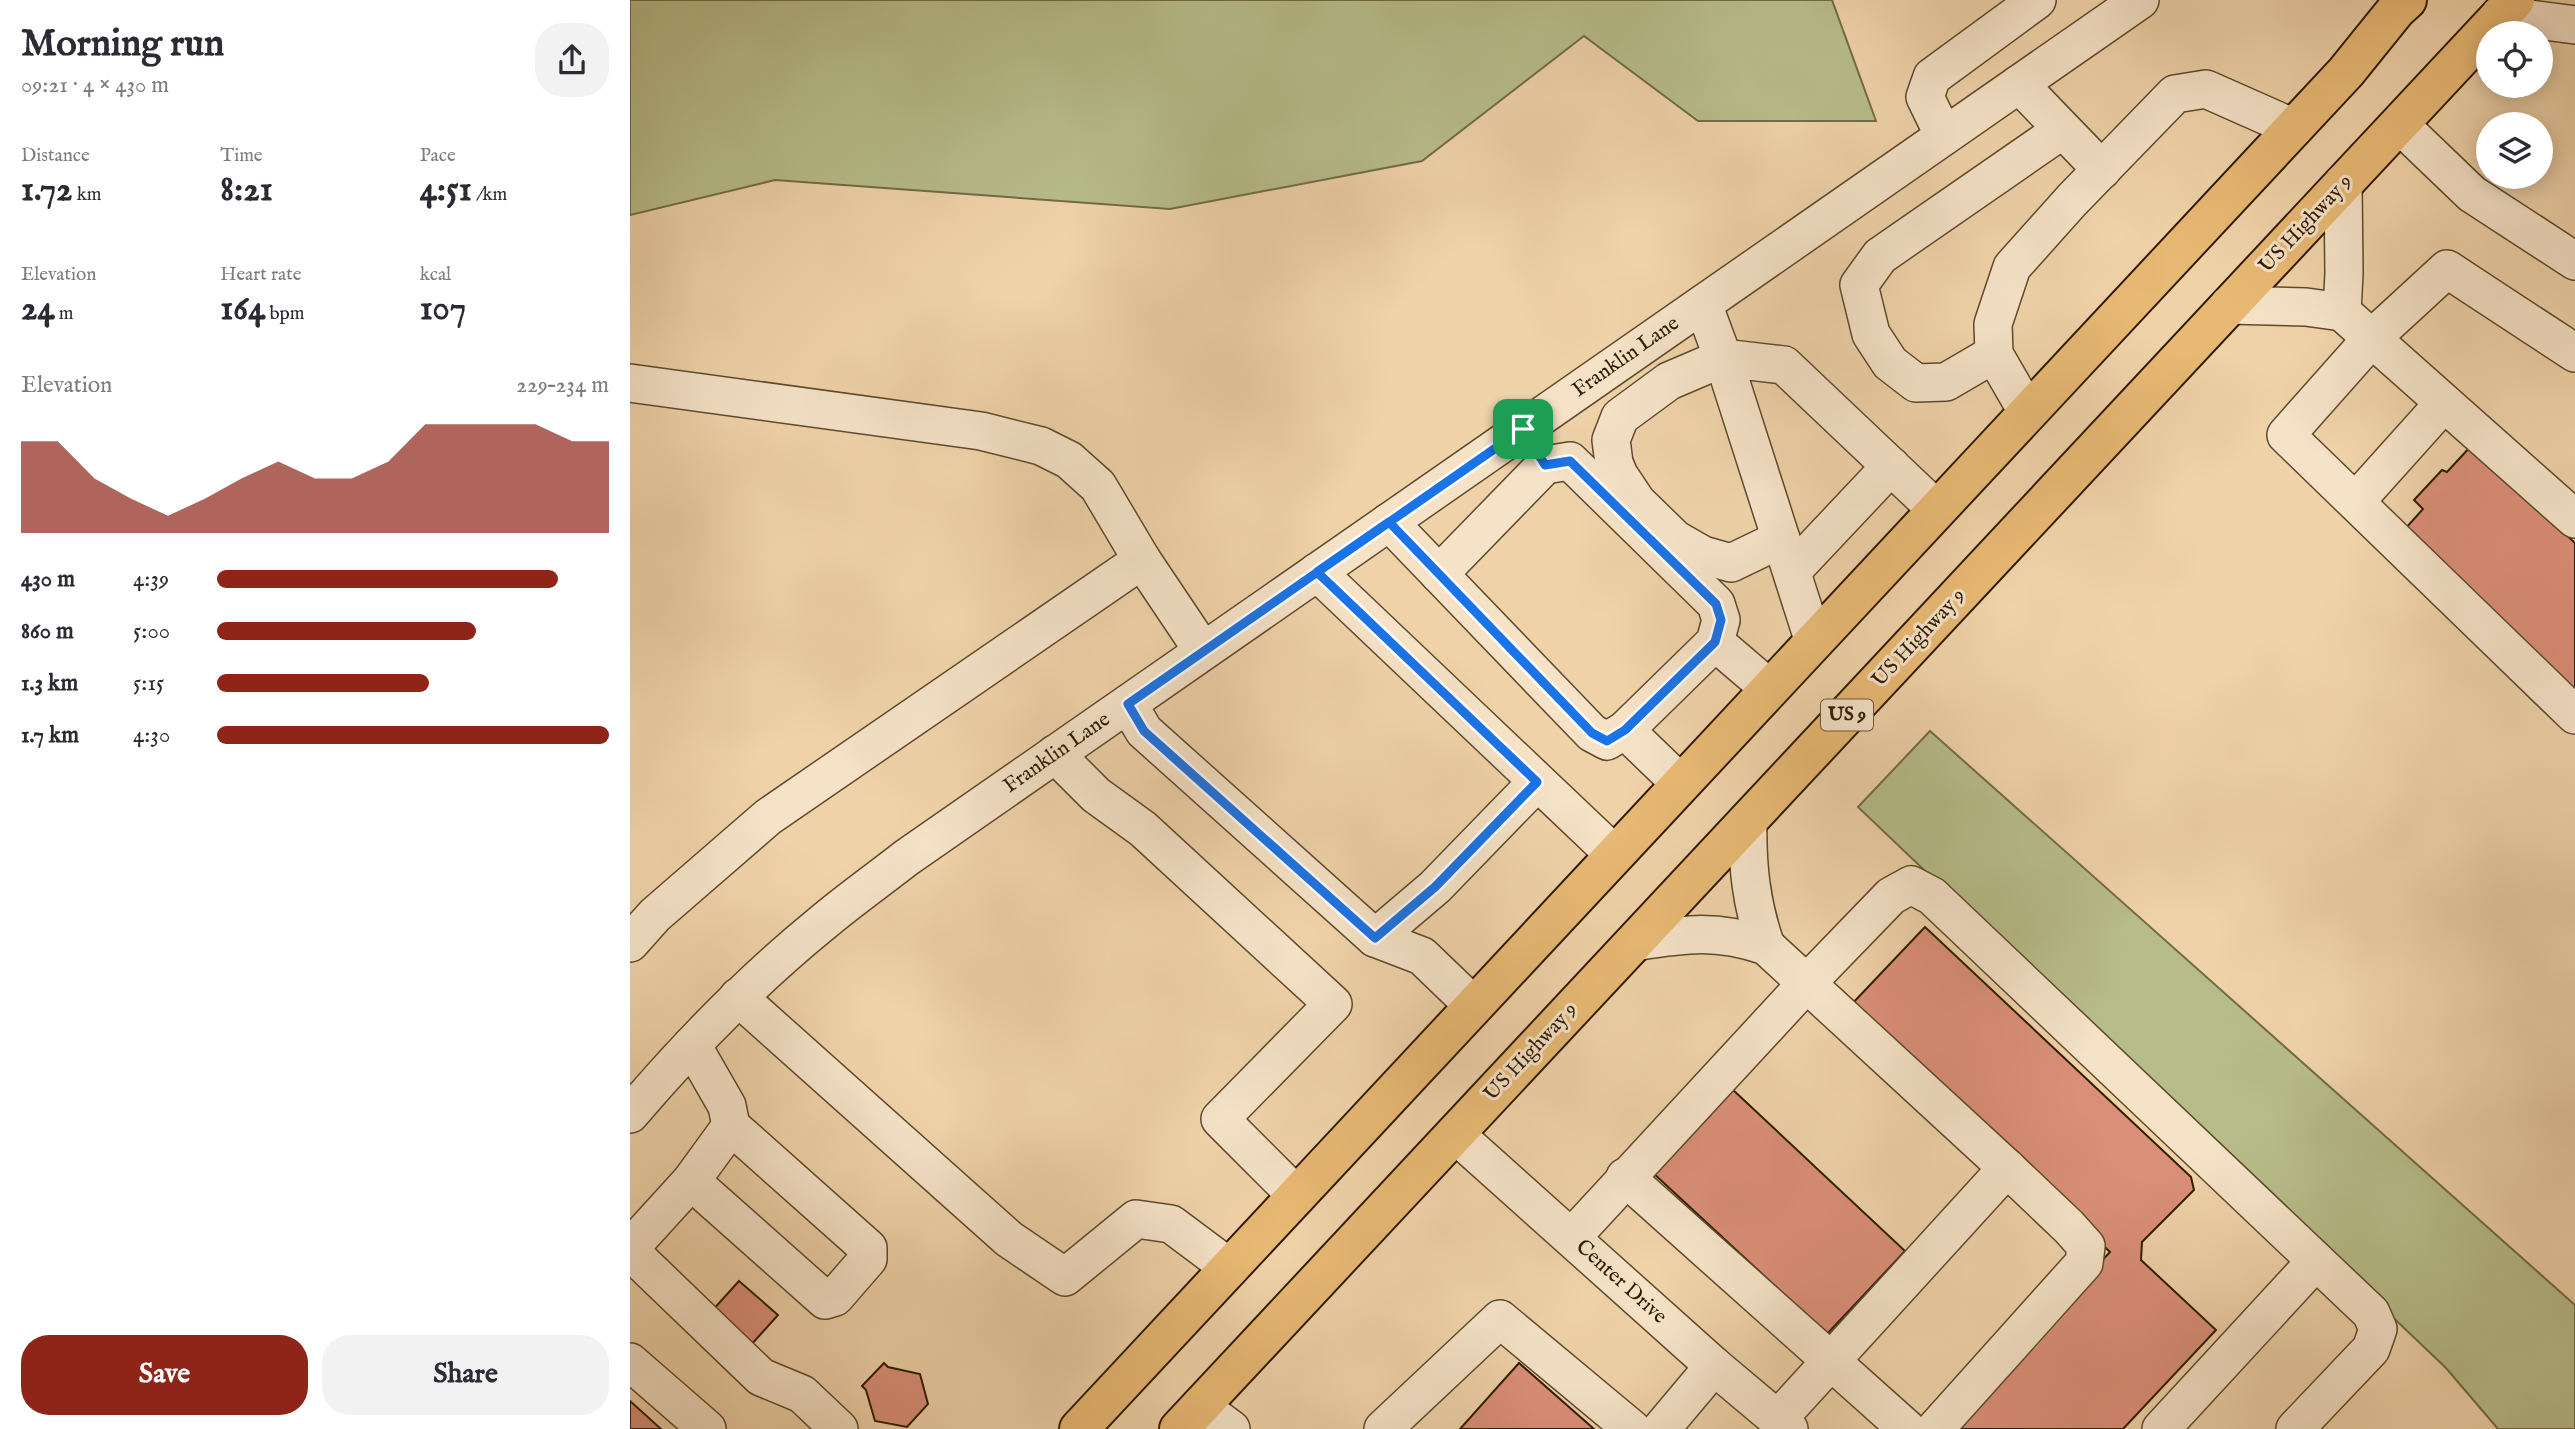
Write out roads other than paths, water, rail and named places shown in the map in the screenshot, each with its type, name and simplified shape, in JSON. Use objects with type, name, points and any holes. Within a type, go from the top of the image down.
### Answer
[{"type":"highway","points":[[1079,1429],[2294,128],[2407,0]]},
{"type":"highway","name":"US Highway 9","points":[[1190,1418],[2508,8]]},
{"type":"street","points":[[1944,136],[1925,97],[1932,77],[2037,0]]},
{"type":"street","name":"Franklin Lane","points":[[630,1114],[738,997],[820,924],[906,858],[2019,84],[2116,6]]},
{"type":"street","points":[[2508,8],[2575,25]]},
{"type":"street","points":[[2019,84],[2102,170]]},
{"type":"street","points":[[2028,413],[1994,354],[1993,324],[2012,267],[2102,170],[2175,94],[2206,89],[2294,128]]},
{"type":"street","points":[[2399,124],[2472,194],[2575,261]]},
{"type":"street","points":[[1994,354],[1946,382],[1916,383],[1889,363],[1871,334],[1859,285],[1880,256],[2063,130]]},
{"type":"street","points":[[2342,312],[2343,183]]},
{"type":"street","points":[[2575,353],[2447,269],[2372,338],[2286,435],[2575,715]]},
{"type":"street","points":[[1703,304],[1723,358],[1814,642]]},
{"type":"street","points":[[2229,305],[2306,307],[2342,312],[2575,519]]},
{"type":"street","points":[[1891,466],[1786,555],[1731,563],[1703,555],[1675,539],[1637,502],[1619,475],[1614,463],[1611,440],[1620,417],[1669,381],[1723,358],[1784,365],[1891,466],[1937,510]]},
{"type":"street","points":[[630,383],[981,431],[1041,446],[1069,460],[1098,486],[1142,560],[1203,651]]},
{"type":"street","points":[[2356,501],[2444,402]]},
{"type":"street","points":[[1523,429],[1545,465]]},
{"type":"street","points":[[1389,522],[1592,733],[1607,741],[1625,730],[1715,642],[1721,620],[1716,604],[1570,461],[1545,465],[1439,573]]},
{"type":"street","points":[[630,943],[655,915],[768,817],[1142,560]]},
{"type":"street","points":[[1317,572],[1615,855]]},
{"type":"street","points":[[1715,642],[1770,689]]},
{"type":"street","points":[[1128,704],[1144,731],[1375,938],[1422,956],[1474,1006]]},
{"type":"street","points":[[1625,730],[1681,784]]},
{"type":"street","points":[[1055,754],[1096,795],[1143,829],[1333,1004],[1220,1119],[1297,1196]]},
{"type":"street","points":[[1375,938],[1435,887],[1537,782]]},
{"type":"street","points":[[1748,820],[1747,860],[1750,891],[1766,946]]},
{"type":"street","points":[[1572,1237],[1805,985],[1891,896],[1911,885],[1932,896],[2371,1313],[2378,1329],[2371,1349],[2295,1429]]},
{"type":"street","points":[[1634,942],[1693,933],[1741,938],[1766,946],[1805,985],[2007,1168],[2086,1246],[2084,1263],[1935,1429]]},
{"type":"street","points":[[738,997],[1009,1239],[1065,1277],[1136,1219],[1171,1224],[1230,1268]]},
{"type":"street","points":[[691,1181],[825,1300],[835,1297],[868,1259],[868,1248],[730,1126],[727,1106],[692,1045]]},
{"type":"street","points":[[730,1126],[691,1181],[630,1250],[761,1377],[802,1394],[839,1429]]},
{"type":"street","name":"Center Drive","points":[[1455,1133],[1714,1366],[1783,1424]]},
{"type":"street","points":[[1783,1424],[1831,1361],[2007,1168]]},
{"type":"street","points":[[1625,1177],[1907,1429]]},
{"type":"street","points":[[2161,1429],[2316,1261]]},
{"type":"street","points":[[1384,1429],[1500,1319],[1632,1429]]},
{"type":"street","points":[[630,1362],[707,1429]]},
{"type":"street","points":[[1661,1429],[1714,1366]]},
{"type":"street","points":[[1190,1418],[1231,1429]]}]
